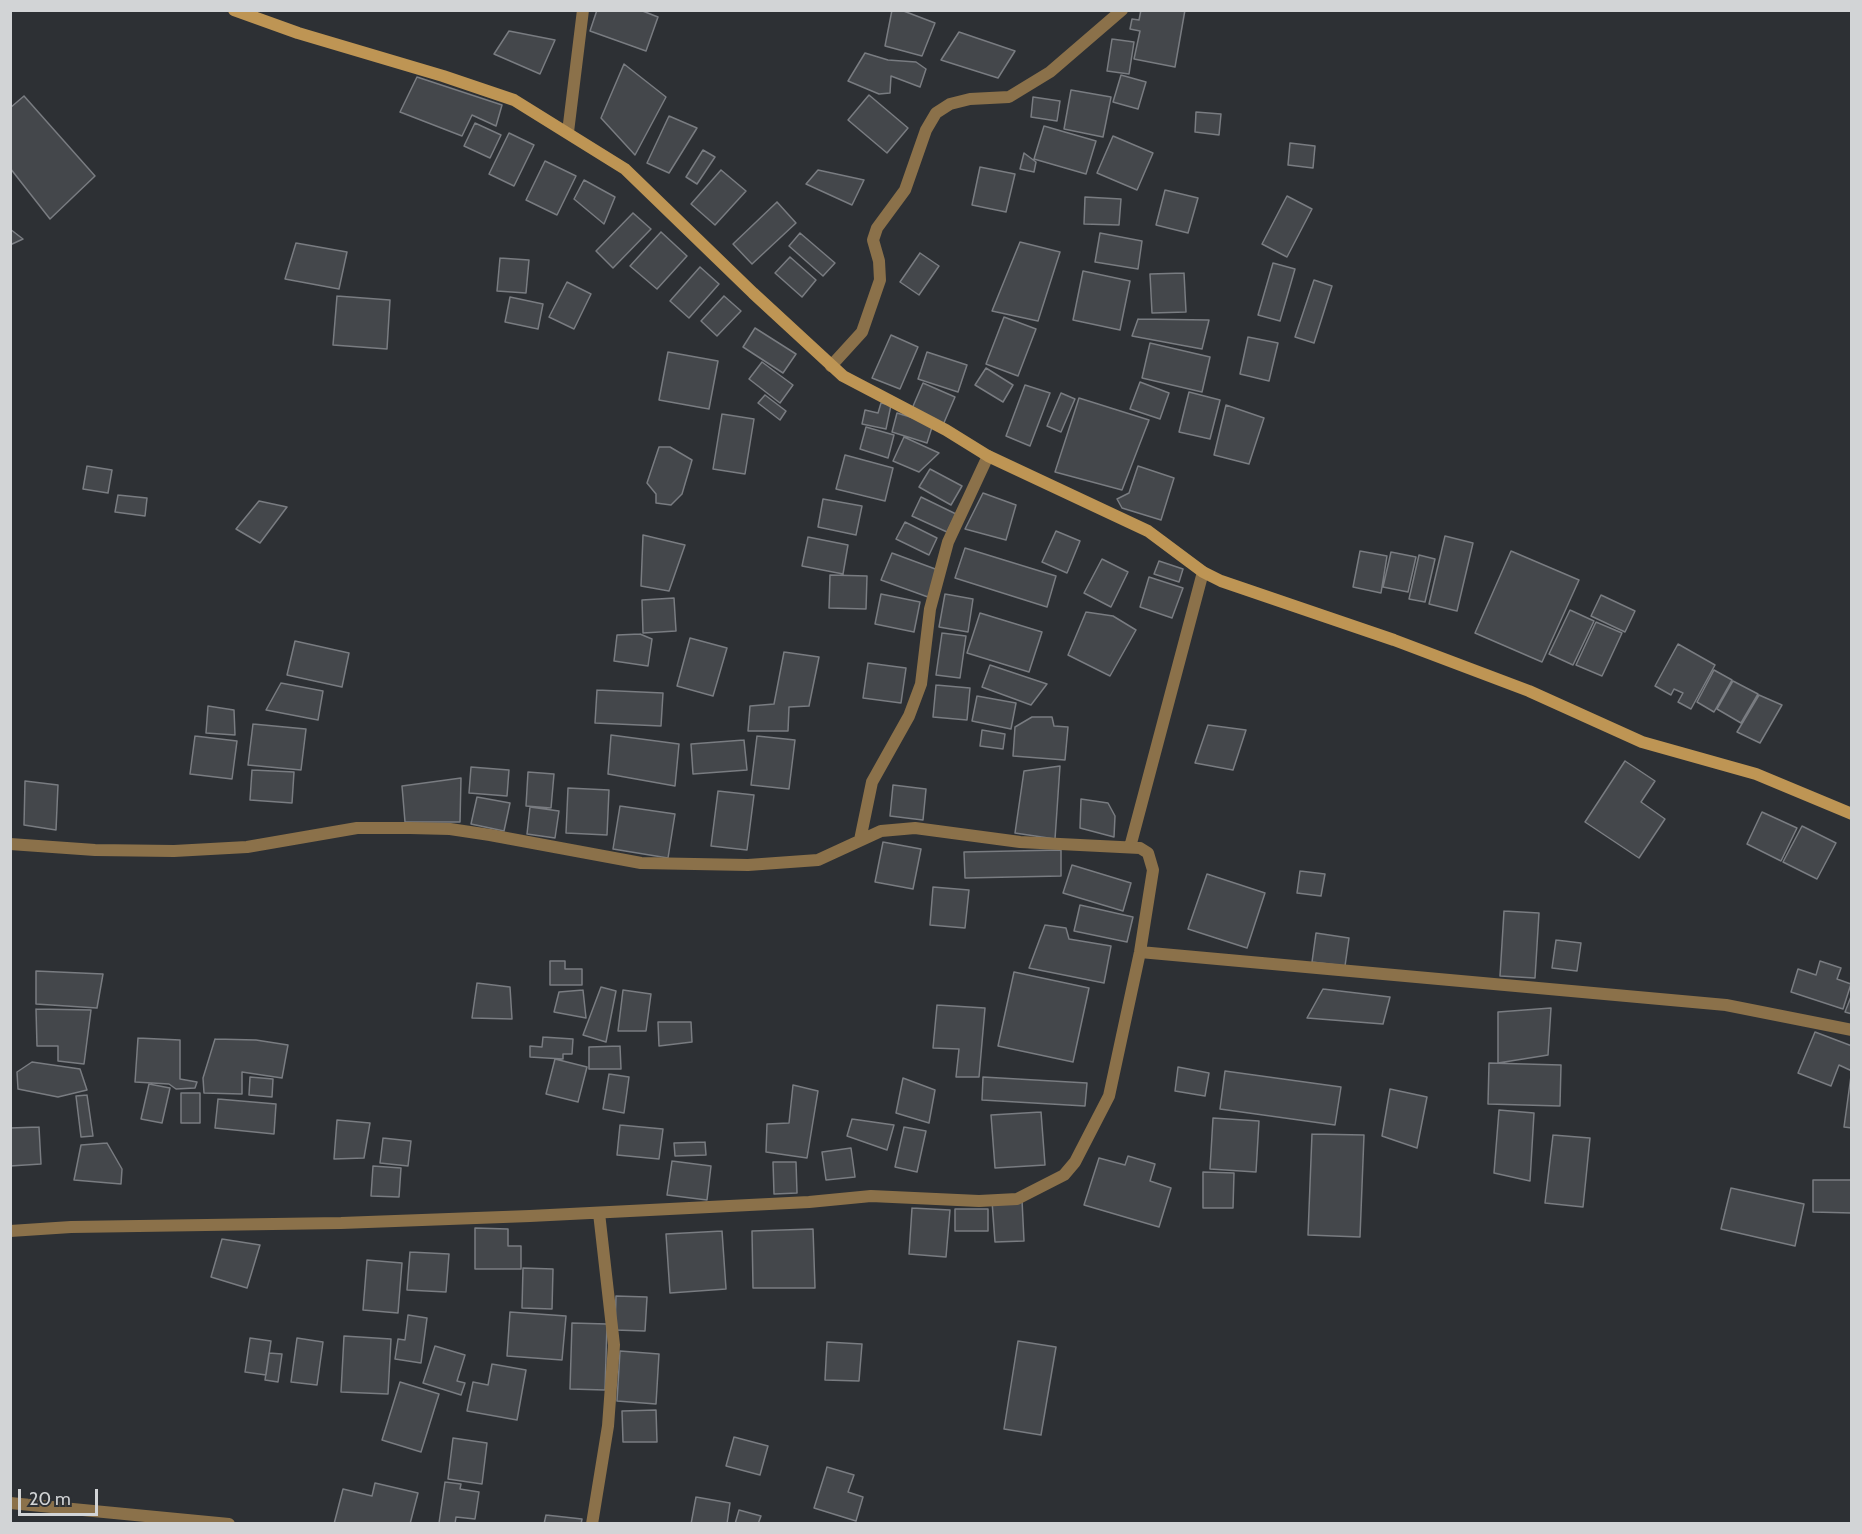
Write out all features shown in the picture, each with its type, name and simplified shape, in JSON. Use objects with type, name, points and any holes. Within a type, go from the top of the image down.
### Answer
[{"type":"street","points":[[234,10],[298,33],[443,76],[514,100],[625,169],[843,376],[946,430],[988,456],[1148,531],[1203,572],[1221,581],[1394,640],[1529,691],[1642,742],[1756,774],[1851,814]]},
{"type":"street","points":[[568,132],[583,10]]},
{"type":"street","points":[[831,366],[862,332],[880,280],[879,261],[873,240],[877,228],[905,189],[926,130],[936,113],[950,104],[970,99],[1009,97],[1050,72],[1122,10]]},
{"type":"street","points":[[860,840],[872,782],[909,716],[921,684],[930,609],[948,542],[988,456]]},
{"type":"street","points":[[1130,847],[1203,572]]},
{"type":"street","points":[[10,844],[95,850],[174,851],[247,847],[357,828],[450,829],[641,863],[707,865],[818,860],[881,831],[915,828],[1020,842],[1130,847],[1148,853],[1153,870],[1140,952],[1109,1096],[1075,1162],[1064,1175],[1043,1188],[1017,1199],[979,1201],[871,1196],[809,1202],[599,1213],[341,1223],[71,1227],[10,1231]]},
{"type":"street","points":[[1140,952],[1726,1005],[1851,1030]]},
{"type":"street","points":[[592,1524],[608,1426],[614,1345],[599,1213]]},
{"type":"street","points":[[10,1503],[229,1524]]},
{"type":"building","points":[[597,10],[640,10],[658,17],[646,51],[590,31]]},
{"type":"building","points":[[892,10],[901,10],[935,23],[922,56],[885,46]]},
{"type":"building","points":[[1141,10],[1185,10],[1175,67],[1134,59],[1140,31],[1130,29],[1132,19],[1139,20]]},
{"type":"building","points":[[509,31],[555,40],[540,74],[494,54]]},
{"type":"building","points":[[959,32],[1015,51],[998,78],[941,60]]},
{"type":"building","points":[[1112,39],[1134,42],[1129,74],[1107,71]]},
{"type":"building","points":[[865,53],[888,60],[916,62],[926,69],[920,87],[891,76],[890,93],[879,94],[848,81]]},
{"type":"building","points":[[624,64],[666,97],[635,155],[601,118]]},
{"type":"building","points":[[1121,75],[1146,82],[1138,109],[1113,102]]},
{"type":"building","points":[[417,77],[502,105],[496,126],[472,115],[462,136],[400,112]]},
{"type":"building","points":[[1071,90],[1111,97],[1103,137],[1064,129]]},
{"type":"building","points":[[869,95],[908,128],[887,153],[848,120]]},
{"type":"building","points":[[24,96],[95,176],[50,219],[10,168],[10,108]]},
{"type":"building","points":[[1033,97],[1060,101],[1057,121],[1031,117]]},
{"type":"building","points":[[1196,112],[1221,114],[1219,135],[1195,132]]},
{"type":"building","points":[[669,116],[697,128],[669,173],[647,163]]},
{"type":"building","points":[[475,123],[501,135],[490,158],[464,146]]},
{"type":"building","points":[[1044,126],[1096,141],[1086,174],[1034,159]]},
{"type":"building","points":[[509,133],[534,145],[514,186],[489,174]]},
{"type":"building","points":[[1113,136],[1153,153],[1137,190],[1097,173]]},
{"type":"building","points":[[1290,143],[1315,146],[1313,168],[1288,165]]},
{"type":"building","points":[[703,150],[715,157],[697,184],[686,177]]},
{"type":"building","points":[[1024,153],[1036,162],[1034,172],[1020,169]]},
{"type":"building","points":[[545,161],[576,176],[557,215],[526,200]]},
{"type":"building","points":[[980,167],[1015,174],[1006,212],[972,205]]},
{"type":"building","points":[[721,170],[746,191],[715,225],[691,204]]},
{"type":"building","points":[[818,170],[864,180],[852,205],[806,184]]},
{"type":"building","points":[[584,180],[615,197],[604,224],[574,199]]},
{"type":"building","points":[[1165,190],[1198,198],[1188,233],[1156,225]]},
{"type":"building","points":[[1287,196],[1312,209],[1287,257],[1262,244]]},
{"type":"building","points":[[1085,197],[1121,199],[1119,225],[1084,224]]},
{"type":"building","points":[[777,202],[796,223],[752,264],[733,244]]},
{"type":"building","points":[[633,213],[651,229],[613,268],[596,251]]},
{"type":"building","points":[[10,229],[23,239],[10,245]]},
{"type":"building","points":[[661,232],[687,256],[657,289],[630,266]]},
{"type":"building","points":[[800,233],[835,263],[823,276],[789,246]]},
{"type":"building","points":[[1100,233],[1142,241],[1138,269],[1095,262]]},
{"type":"building","points":[[1020,242],[1060,252],[1038,321],[992,311]]},
{"type":"building","points":[[296,243],[347,252],[339,289],[285,279]]},
{"type":"building","points":[[920,253],[939,266],[919,295],[900,282]]},
{"type":"building","points":[[790,257],[816,280],[802,297],[775,273]]},
{"type":"building","points":[[500,258],[529,260],[526,293],[497,291]]},
{"type":"building","points":[[1273,263],[1295,269],[1280,321],[1258,315]]},
{"type":"building","points":[[700,267],[719,284],[689,318],[670,301]]},
{"type":"building","points":[[1083,271],[1130,281],[1120,330],[1073,320]]},
{"type":"building","points":[[1184,273],[1186,312],[1152,313],[1150,274]]},
{"type":"building","points":[[1314,280],[1332,286],[1314,343],[1295,337]]},
{"type":"building","points":[[567,282],[591,294],[574,329],[549,317]]},
{"type":"building","points":[[337,296],[390,300],[387,349],[333,345]]},
{"type":"building","points":[[724,296],[741,311],[717,336],[701,321]]},
{"type":"building","points":[[510,297],[543,304],[538,329],[505,322]]},
{"type":"building","points":[[1004,317],[1036,329],[1018,376],[986,364]]},
{"type":"building","points":[[1138,319],[1209,320],[1202,349],[1132,336]]},
{"type":"building","points":[[755,328],[796,354],[783,373],[743,347]]},
{"type":"building","points":[[891,335],[918,347],[900,389],[872,378]]},
{"type":"building","points":[[1248,337],[1278,343],[1269,381],[1240,374]]},
{"type":"building","points":[[1150,343],[1210,357],[1202,392],[1142,378]]},
{"type":"building","points":[[668,352],[718,361],[709,409],[659,400]]},
{"type":"building","points":[[927,352],[967,365],[958,392],[918,379]]},
{"type":"building","points":[[762,362],[793,385],[780,403],[749,379]]},
{"type":"building","points":[[986,368],[1013,385],[1003,402],[975,385]]},
{"type":"building","points":[[1140,382],[1169,393],[1160,419],[1130,409]]},
{"type":"building","points":[[923,383],[955,397],[943,425],[911,411]]},
{"type":"building","points":[[1025,385],[1050,393],[1030,446],[1006,436]]},
{"type":"building","points":[[1189,392],[1220,400],[1210,439],[1179,432]]},
{"type":"building","points":[[1061,393],[1075,399],[1061,432],[1047,426]]},
{"type":"building","points":[[765,395],[786,411],[780,420],[758,403]]},
{"type":"building","points":[[1079,398],[1149,420],[1122,490],[1055,472]]},
{"type":"building","points":[[881,403],[891,405],[886,429],[862,424],[865,410],[878,413]]},
{"type":"building","points":[[1226,405],[1264,418],[1249,464],[1214,455]]},
{"type":"building","points":[[897,413],[933,424],[927,443],[892,432]]},
{"type":"building","points":[[722,414],[754,419],[745,474],[713,469]]},
{"type":"building","points":[[866,427],[894,435],[888,458],[860,449]]},
{"type":"building","points":[[904,437],[939,453],[919,472],[893,461]]},
{"type":"building","points":[[659,447],[670,447],[692,460],[682,494],[671,505],[656,503],[656,494],[647,483]]},
{"type":"building","points":[[845,455],[893,468],[885,501],[836,489]]},
{"type":"building","points":[[87,466],[112,470],[108,493],[83,489]]},
{"type":"building","points":[[1138,466],[1174,478],[1161,520],[1122,508],[1117,499],[1129,493]]},
{"type":"building","points":[[930,469],[962,486],[951,505],[919,487]]},
{"type":"building","points":[[983,493],[1016,505],[1006,540],[965,529]]},
{"type":"building","points":[[118,495],[147,498],[145,516],[115,512]]},
{"type":"building","points":[[921,497],[956,514],[947,532],[912,516]]},
{"type":"building","points":[[823,499],[862,506],[856,535],[818,527]]},
{"type":"building","points":[[259,501],[287,507],[260,543],[236,529]]},
{"type":"building","points":[[905,522],[937,538],[929,555],[896,539]]},
{"type":"building","points":[[1056,531],[1080,541],[1067,573],[1042,562]]},
{"type":"building","points":[[643,535],[685,545],[669,591],[641,586]]},
{"type":"building","points":[[1445,536],[1473,543],[1457,611],[1429,604]]},
{"type":"building","points":[[808,537],[848,545],[843,574],[802,566]]},
{"type":"building","points":[[965,548],[1056,576],[1047,607],[955,578]]},
{"type":"building","points":[[1360,551],[1387,556],[1381,593],[1353,587]]},
{"type":"building","points":[[1511,551],[1579,580],[1542,662],[1475,633]]},
{"type":"building","points":[[1391,552],[1416,557],[1408,592],[1383,587]]},
{"type":"building","points":[[892,553],[938,570],[928,597],[881,580]]},
{"type":"building","points":[[1419,555],[1435,559],[1425,602],[1409,599]]},
{"type":"building","points":[[1102,559],[1128,572],[1111,607],[1084,593]]},
{"type":"building","points":[[1159,561],[1183,569],[1179,582],[1154,574]]},
{"type":"building","points":[[830,575],[867,576],[866,609],[829,608]]},
{"type":"building","points":[[1149,577],[1183,588],[1172,618],[1140,607]]},
{"type":"building","points":[[881,594],[920,602],[914,632],[875,624]]},
{"type":"building","points":[[945,594],[973,599],[968,632],[939,627]]},
{"type":"building","points":[[1601,595],[1635,611],[1625,632],[1591,616]]},
{"type":"building","points":[[674,598],[676,631],[643,633],[642,600]]},
{"type":"building","points":[[1570,610],[1594,621],[1573,665],[1549,654]]},
{"type":"building","points":[[1086,612],[1113,616],[1136,630],[1110,676],[1068,655]]},
{"type":"building","points":[[980,613],[1042,632],[1029,672],[967,653]]},
{"type":"building","points":[[1596,622],[1622,633],[1602,676],[1576,665]]},
{"type":"building","points":[[942,633],[966,636],[960,678],[936,675]]},
{"type":"building","points":[[640,634],[652,639],[648,666],[614,661],[617,635]]},
{"type":"building","points":[[690,638],[727,648],[713,696],[677,686]]},
{"type":"building","points":[[295,641],[349,653],[342,687],[287,675]]},
{"type":"building","points":[[1678,644],[1715,665],[1691,709],[1678,702],[1683,693],[1674,689],[1671,695],[1655,686]]},
{"type":"building","points":[[784,652],[819,657],[809,706],[789,707],[788,731],[748,731],[750,706],[774,704]]},
{"type":"building","points":[[868,663],[906,668],[901,703],[863,698]]},
{"type":"building","points":[[990,665],[1047,684],[1031,705],[982,687]]},
{"type":"building","points":[[1714,670],[1732,680],[1714,712],[1697,702]]},
{"type":"building","points":[[1733,681],[1758,694],[1741,723],[1717,709]]},
{"type":"building","points":[[281,683],[323,691],[318,720],[266,710]]},
{"type":"building","points":[[936,685],[970,688],[967,720],[933,717]]},
{"type":"building","points":[[597,690],[663,693],[661,726],[595,723]]},
{"type":"building","points":[[1759,695],[1782,705],[1760,743],[1737,732]]},
{"type":"building","points":[[977,696],[1016,703],[1011,729],[972,721]]},
{"type":"building","points":[[208,706],[234,710],[235,735],[206,733]]},
{"type":"building","points":[[1032,717],[1052,717],[1054,726],[1068,727],[1065,760],[1013,756],[1015,727]]},
{"type":"building","points":[[253,724],[306,729],[301,770],[248,765]]},
{"type":"building","points":[[1208,725],[1246,730],[1233,770],[1195,763]]},
{"type":"building","points":[[982,730],[1005,734],[1003,749],[980,746]]},
{"type":"building","points":[[611,735],[679,744],[675,786],[608,774]]},
{"type":"building","points":[[195,736],[237,741],[232,779],[190,774]]},
{"type":"building","points":[[757,736],[795,740],[789,789],[751,785]]},
{"type":"building","points":[[744,740],[747,770],[693,774],[691,744]]},
{"type":"building","points":[[1625,761],[1655,781],[1641,802],[1665,819],[1639,858],[1585,822]]},
{"type":"building","points":[[1060,766],[1055,839],[1015,833],[1024,771]]},
{"type":"building","points":[[471,767],[509,770],[507,796],[469,793]]},
{"type":"building","points":[[252,770],[294,772],[292,803],[250,800]]},
{"type":"building","points":[[528,772],[554,774],[551,808],[526,806]]},
{"type":"building","points":[[461,778],[460,822],[405,822],[402,786]]},
{"type":"building","points":[[25,781],[58,785],[56,830],[24,825]]},
{"type":"building","points":[[893,785],[926,789],[923,820],[890,816]]},
{"type":"building","points":[[568,788],[609,790],[607,835],[566,833]]},
{"type":"building","points":[[718,791],[754,795],[747,850],[711,846]]},
{"type":"building","points":[[477,797],[510,803],[504,831],[471,824]]},
{"type":"building","points":[[1081,799],[1108,803],[1115,816],[1114,837],[1080,828]]},
{"type":"building","points":[[620,806],[675,814],[668,858],[613,849]]},
{"type":"building","points":[[530,807],[559,811],[555,838],[527,834]]},
{"type":"building","points":[[1762,812],[1797,828],[1781,861],[1747,844]]},
{"type":"building","points":[[1802,826],[1836,843],[1817,879],[1783,862]]},
{"type":"building","points":[[883,842],[921,849],[913,889],[875,882]]},
{"type":"building","points":[[1061,850],[1061,876],[965,878],[964,852]]},
{"type":"building","points":[[1072,865],[1131,883],[1123,911],[1063,893]]},
{"type":"building","points":[[1300,871],[1325,874],[1321,896],[1297,893]]},
{"type":"building","points":[[1207,874],[1265,893],[1247,948],[1188,929]]},
{"type":"building","points":[[933,887],[969,890],[965,928],[930,925]]},
{"type":"building","points":[[1080,905],[1133,917],[1127,942],[1074,931]]},
{"type":"building","points":[[1504,911],[1539,913],[1535,978],[1500,976]]},
{"type":"building","points":[[1045,925],[1066,928],[1069,939],[1111,946],[1104,983],[1029,968]]},
{"type":"building","points":[[1316,933],[1349,938],[1345,966],[1312,962]]},
{"type":"building","points":[[1556,940],[1581,943],[1577,971],[1552,968]]},
{"type":"building","points":[[550,961],[565,961],[565,969],[582,969],[582,985],[550,985]]},
{"type":"building","points":[[1820,961],[1841,968],[1837,979],[1851,984],[1843,1009],[1791,992],[1798,969],[1816,975]]},
{"type":"building","points":[[36,971],[103,974],[97,1008],[36,1004]]},
{"type":"building","points":[[1014,972],[1089,988],[1073,1062],[998,1046]]},
{"type":"building","points":[[477,983],[510,987],[512,1019],[472,1018]]},
{"type":"building","points":[[601,987],[616,991],[606,1042],[583,1035]]},
{"type":"building","points":[[1323,989],[1390,997],[1383,1024],[1307,1018]]},
{"type":"building","points":[[583,990],[586,1018],[554,1012],[559,992]]},
{"type":"building","points":[[623,990],[651,994],[646,1031],[618,1031]]},
{"type":"building","points":[[1852,994],[1852,1014],[1845,1012]]},
{"type":"building","points":[[937,1005],[985,1008],[979,1077],[956,1077],[959,1049],[933,1048]]},
{"type":"building","points":[[1551,1008],[1548,1055],[1498,1063],[1498,1012]]},
{"type":"building","points":[[36,1009],[91,1010],[84,1064],[58,1061],[58,1046],[37,1046]]},
{"type":"building","points":[[658,1022],[691,1022],[692,1042],[659,1046]]},
{"type":"building","points":[[1815,1032],[1852,1046],[1852,1071],[1839,1065],[1831,1086],[1798,1073]]},
{"type":"building","points":[[543,1037],[573,1039],[572,1054],[563,1054],[563,1059],[530,1057],[530,1046],[542,1047]]},
{"type":"building","points":[[138,1038],[180,1040],[180,1079],[197,1082],[195,1088],[176,1089],[169,1084],[135,1082]]},
{"type":"building","points":[[215,1039],[256,1040],[288,1045],[282,1078],[242,1072],[242,1094],[204,1093],[203,1078]]},
{"type":"building","points":[[620,1046],[621,1069],[589,1069],[589,1047]]},
{"type":"building","points":[[555,1059],[587,1067],[578,1102],[546,1094]]},
{"type":"building","points":[[32,1062],[80,1069],[87,1090],[58,1097],[18,1089],[17,1072]]},
{"type":"building","points":[[1489,1063],[1561,1065],[1560,1106],[1488,1104]]},
{"type":"building","points":[[1178,1067],[1209,1073],[1205,1096],[1175,1091]]},
{"type":"building","points":[[1225,1071],[1341,1087],[1335,1125],[1220,1109]]},
{"type":"building","points":[[609,1074],[629,1077],[624,1113],[603,1109]]},
{"type":"building","points":[[1852,1076],[1852,1128],[1844,1127]]},
{"type":"building","points":[[250,1077],[273,1079],[272,1097],[249,1095]]},
{"type":"building","points":[[983,1077],[1087,1083],[1085,1106],[982,1100]]},
{"type":"building","points":[[903,1078],[935,1090],[929,1123],[896,1113]]},
{"type":"building","points":[[149,1084],[170,1088],[162,1123],[141,1119]]},
{"type":"building","points":[[793,1085],[818,1091],[807,1158],[766,1152],[767,1124],[789,1123]]},
{"type":"building","points":[[1390,1089],[1427,1097],[1417,1148],[1382,1136]]},
{"type":"building","points":[[181,1093],[200,1093],[200,1123],[181,1123]]},
{"type":"building","points":[[87,1095],[93,1136],[81,1137],[76,1096]]},
{"type":"building","points":[[218,1099],[276,1104],[274,1134],[215,1128]]},
{"type":"building","points":[[1499,1110],[1534,1113],[1530,1181],[1494,1173]]},
{"type":"building","points":[[1041,1112],[1045,1165],[995,1168],[991,1115]]},
{"type":"building","points":[[1213,1118],[1259,1121],[1256,1172],[1210,1169]]},
{"type":"building","points":[[852,1119],[894,1125],[887,1150],[847,1136]]},
{"type":"building","points":[[337,1120],[370,1123],[364,1158],[334,1159]]},
{"type":"building","points":[[620,1125],[663,1129],[659,1159],[617,1155]]},
{"type":"building","points":[[39,1127],[41,1164],[10,1166],[10,1128]]},
{"type":"building","points":[[904,1127],[926,1131],[917,1172],[895,1167]]},
{"type":"building","points":[[1312,1134],[1364,1135],[1360,1237],[1308,1235]]},
{"type":"building","points":[[1553,1135],[1590,1138],[1583,1207],[1545,1203]]},
{"type":"building","points":[[383,1138],[411,1141],[408,1166],[380,1163]]},
{"type":"building","points":[[705,1142],[706,1155],[675,1156],[674,1143]]},
{"type":"building","points":[[107,1143],[122,1169],[121,1184],[74,1180],[81,1145]]},
{"type":"building","points":[[851,1148],[855,1177],[826,1180],[822,1152]]},
{"type":"building","points":[[1128,1156],[1155,1164],[1150,1181],[1171,1188],[1159,1227],[1084,1205],[1099,1158],[1125,1165]]},
{"type":"building","points":[[672,1161],[711,1166],[707,1200],[667,1195]]},
{"type":"building","points":[[773,1162],[796,1162],[797,1193],[774,1194]]},
{"type":"building","points":[[373,1166],[401,1168],[399,1197],[371,1196]]},
{"type":"building","points":[[1203,1172],[1234,1173],[1233,1208],[1203,1208]]},
{"type":"building","points":[[1813,1180],[1852,1180],[1852,1213],[1813,1212]]},
{"type":"building","points":[[1731,1188],[1804,1204],[1795,1246],[1721,1229]]},
{"type":"building","points":[[1022,1200],[1024,1241],[995,1242],[992,1201]]},
{"type":"building","points":[[912,1208],[950,1210],[946,1257],[909,1254]]},
{"type":"building","points":[[955,1209],[988,1209],[988,1231],[955,1231]]},
{"type":"building","points":[[475,1228],[508,1229],[508,1246],[521,1246],[521,1269],[475,1269]]},
{"type":"building","points":[[813,1229],[815,1288],[753,1288],[752,1231]]},
{"type":"building","points":[[722,1231],[726,1289],[670,1293],[666,1234]]},
{"type":"building","points":[[222,1239],[260,1245],[247,1288],[211,1277]]},
{"type":"building","points":[[410,1252],[449,1254],[446,1292],[407,1290]]},
{"type":"building","points":[[367,1260],[402,1263],[398,1313],[363,1310]]},
{"type":"building","points":[[523,1268],[553,1269],[552,1309],[522,1308]]},
{"type":"building","points":[[616,1296],[647,1297],[645,1331],[615,1330]]},
{"type":"building","points":[[510,1312],[566,1316],[562,1360],[507,1356]]},
{"type":"building","points":[[408,1315],[427,1318],[421,1363],[395,1359],[398,1339],[405,1340]]},
{"type":"building","points":[[572,1323],[607,1324],[605,1390],[570,1389]]},
{"type":"building","points":[[344,1336],[391,1339],[388,1394],[341,1392]]},
{"type":"building","points":[[250,1338],[271,1341],[266,1375],[245,1372]]},
{"type":"building","points":[[297,1338],[323,1342],[317,1385],[291,1382]]},
{"type":"building","points":[[1018,1341],[1056,1347],[1041,1435],[1004,1429]]},
{"type":"building","points":[[827,1342],[862,1344],[859,1381],[825,1380]]},
{"type":"building","points":[[435,1346],[465,1355],[457,1381],[465,1383],[461,1395],[423,1383]]},
{"type":"building","points":[[620,1351],[659,1354],[656,1404],[617,1401]]},
{"type":"building","points":[[269,1353],[282,1354],[278,1382],[265,1380]]},
{"type":"building","points":[[492,1364],[526,1370],[517,1420],[467,1411],[473,1382],[488,1385]]},
{"type":"building","points":[[400,1382],[439,1394],[421,1452],[382,1440]]},
{"type":"building","points":[[656,1410],[657,1442],[623,1442],[622,1411]]},
{"type":"building","points":[[734,1437],[768,1446],[760,1475],[726,1466]]},
{"type":"building","points":[[453,1438],[487,1443],[482,1484],[448,1479]]},
{"type":"building","points":[[827,1467],[854,1475],[848,1492],[863,1497],[856,1521],[814,1508]]},
{"type":"building","points":[[445,1482],[461,1484],[460,1489],[479,1492],[475,1519],[456,1517],[455,1524],[439,1523]]},
{"type":"building","points":[[375,1483],[418,1493],[410,1524],[334,1524],[343,1489],[372,1496]]},
{"type":"building","points":[[696,1497],[730,1503],[727,1524],[691,1524]]},
{"type":"building","points":[[739,1510],[761,1516],[758,1524],[735,1524]]},
{"type":"building","points":[[546,1515],[582,1519],[581,1524],[544,1524]]}]
